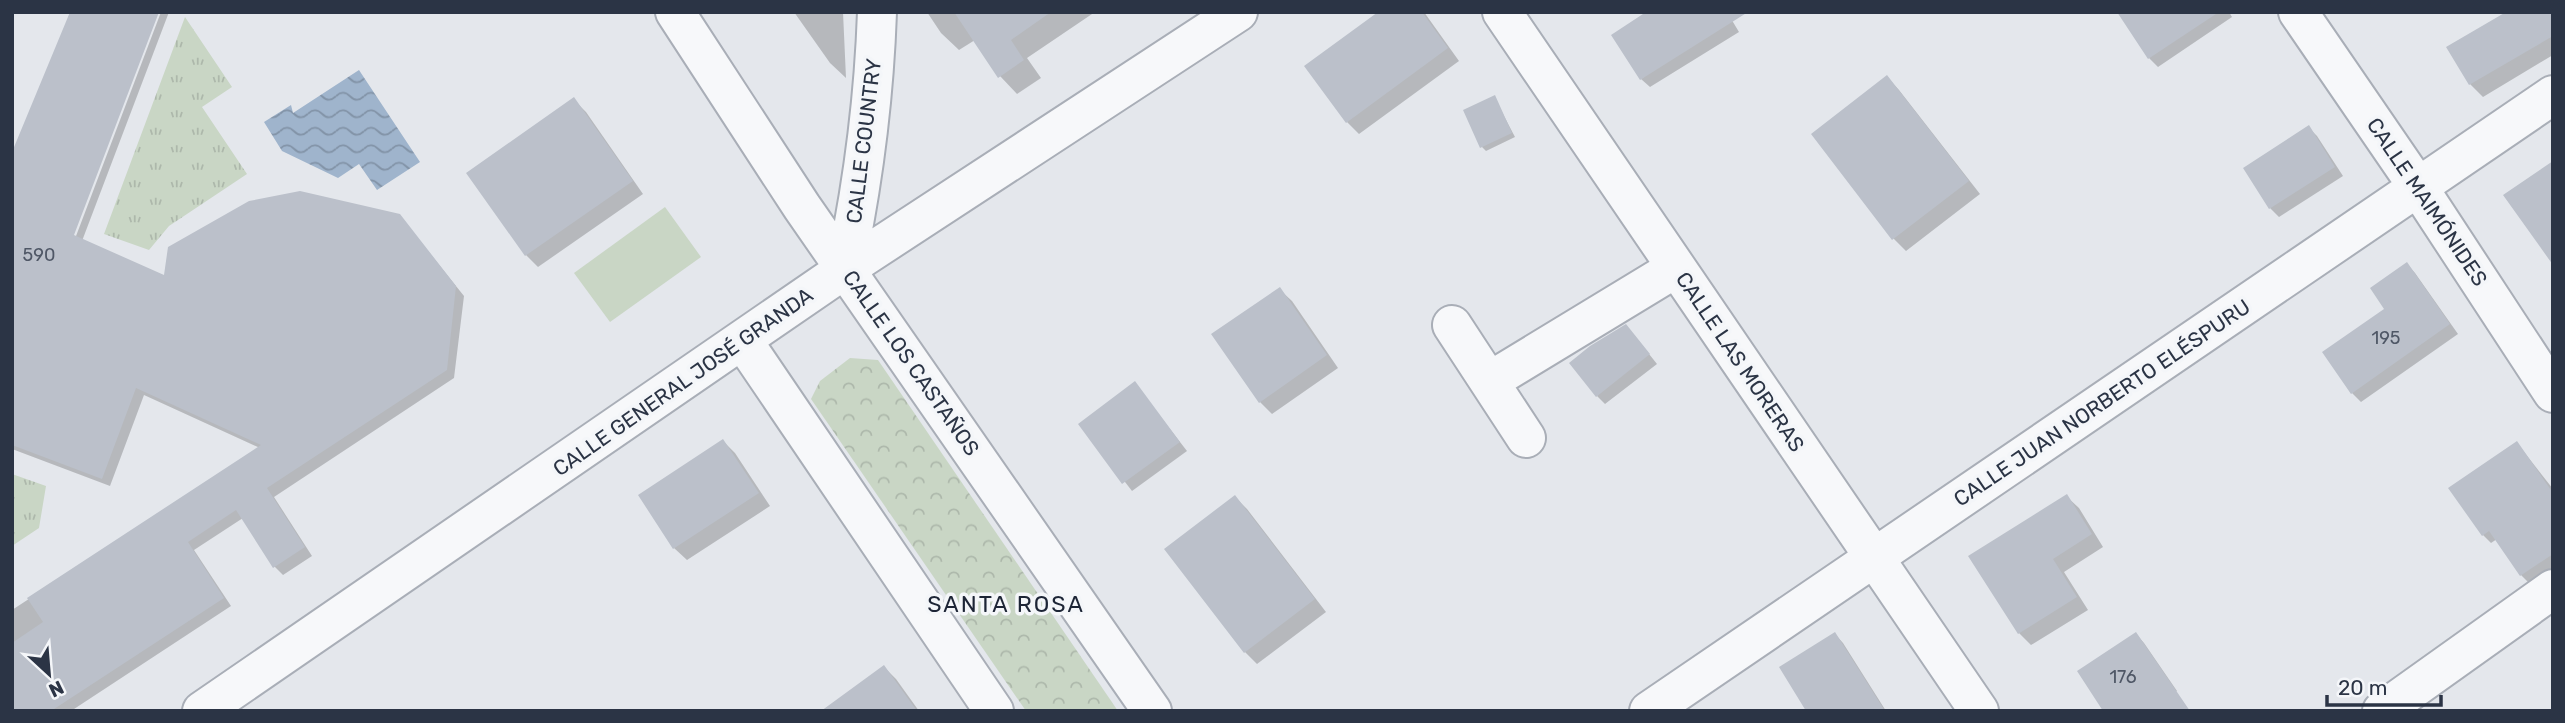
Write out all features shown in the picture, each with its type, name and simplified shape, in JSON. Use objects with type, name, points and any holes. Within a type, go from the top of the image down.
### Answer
[{"type":"street","name":"CALLE LOS CASTAÑOS","points":[[675,12],[845,269],[1152,711]]},
{"type":"street","name":"CALLE COUNTRY","points":[[845,269],[860,201],[876,57],[877,12]]},
{"type":"street","name":"CALLE GENERAL JOSÉ GRANDA","points":[[226,704],[845,269],[1238,12]]},
{"type":"street","name":"CALLE LAS MORERAS","points":[[1502,12],[1979,711]]},
{"type":"street","name":"CALLE MAIMÓNIDES","points":[[2298,12],[2418,187],[2553,393]]},
{"type":"street","name":"CALLE JUAN NORBERTO ELÉSPURU","points":[[1649,711],[2553,95]]},
{"type":"street","points":[[1490,381],[1676,268]]},
{"type":"street","points":[[1452,325],[1527,438]]},
{"type":"street","points":[[743,341],[994,711]]},
{"type":"street","points":[[2382,711],[2553,589]]},
{"type":"green space","points":[[185,17],[232,87],[202,107],[247,174],[169,226],[149,250],[104,234]]},
{"type":"green space","points":[[665,207],[701,257],[610,322],[574,273]]},
{"type":"green space","points":[[850,358],[878,360],[1118,711],[1026,711],[811,399],[820,381]]},
{"type":"green space","points":[[12,474],[46,486],[39,528],[12,546]]},
{"type":"water","points":[[359,70],[420,162],[377,190],[359,164],[338,178],[282,151],[264,122],[291,105],[293,113]]},
{"type":"building","points":[[70,12],[159,12],[74,235],[164,275],[168,247],[249,201],[300,191],[400,214],[456,286],[447,370],[267,488],[305,547],[273,568],[236,510],[188,542],[224,598],[51,711],[12,711],[12,643],[43,622],[27,598],[261,445],[136,388],[102,479],[12,445],[12,152]]},
{"type":"building","points":[[954,12],[1051,12],[1011,40],[1024,60],[998,78]]},
{"type":"building","points":[[1378,12],[1422,12],[1448,48],[1346,123],[1304,66]]},
{"type":"building","points":[[1646,12],[1748,12],[1640,80],[1611,35]]},
{"type":"building","points":[[2117,12],[2219,12],[2148,59]]},
{"type":"building","points":[[2506,12],[2553,12],[2553,36],[2469,85],[2446,47]]},
{"type":"building","points":[[1887,75],[1969,181],[1892,240],[1811,134]]},
{"type":"building","points":[[1495,95],[1512,133],[1480,148],[1463,110]]},
{"type":"building","points":[[574,97],[633,181],[525,256],[466,173]]},
{"type":"building","points":[[2309,125],[2335,167],[2269,209],[2243,168]]},
{"type":"building","points":[[2553,161],[2553,265],[2503,195]]},
{"type":"building","points":[[2407,262],[2450,324],[2351,394],[2322,352],[2384,309],[2370,288]]},
{"type":"building","points":[[1280,287],[1327,355],[1259,403],[1211,334]]},
{"type":"building","points":[[1626,324],[1650,354],[1596,397],[1569,363],[1590,346]]},
{"type":"building","points":[[1135,381],[1180,442],[1122,484],[1078,424]]},
{"type":"building","points":[[723,439],[759,493],[673,549],[638,495]]},
{"type":"building","points":[[2517,441],[2553,493],[2553,554],[2520,576],[2489,531],[2482,536],[2448,488]]},
{"type":"building","points":[[2067,494],[2092,534],[2053,559],[2077,597],[2018,634],[1968,556]]},
{"type":"building","points":[[1235,495],[1315,599],[1244,653],[1164,549]]},
{"type":"building","points":[[1835,632],[1885,711],[1806,711],[1779,667]]},
{"type":"building","points":[[2136,632],[2190,711],[2103,711],[2077,671]]},
{"type":"building","points":[[884,665],[917,711],[821,711]]},
{"type":"district","name":"SANTA ROSA","points":[[1006,604]]}]
